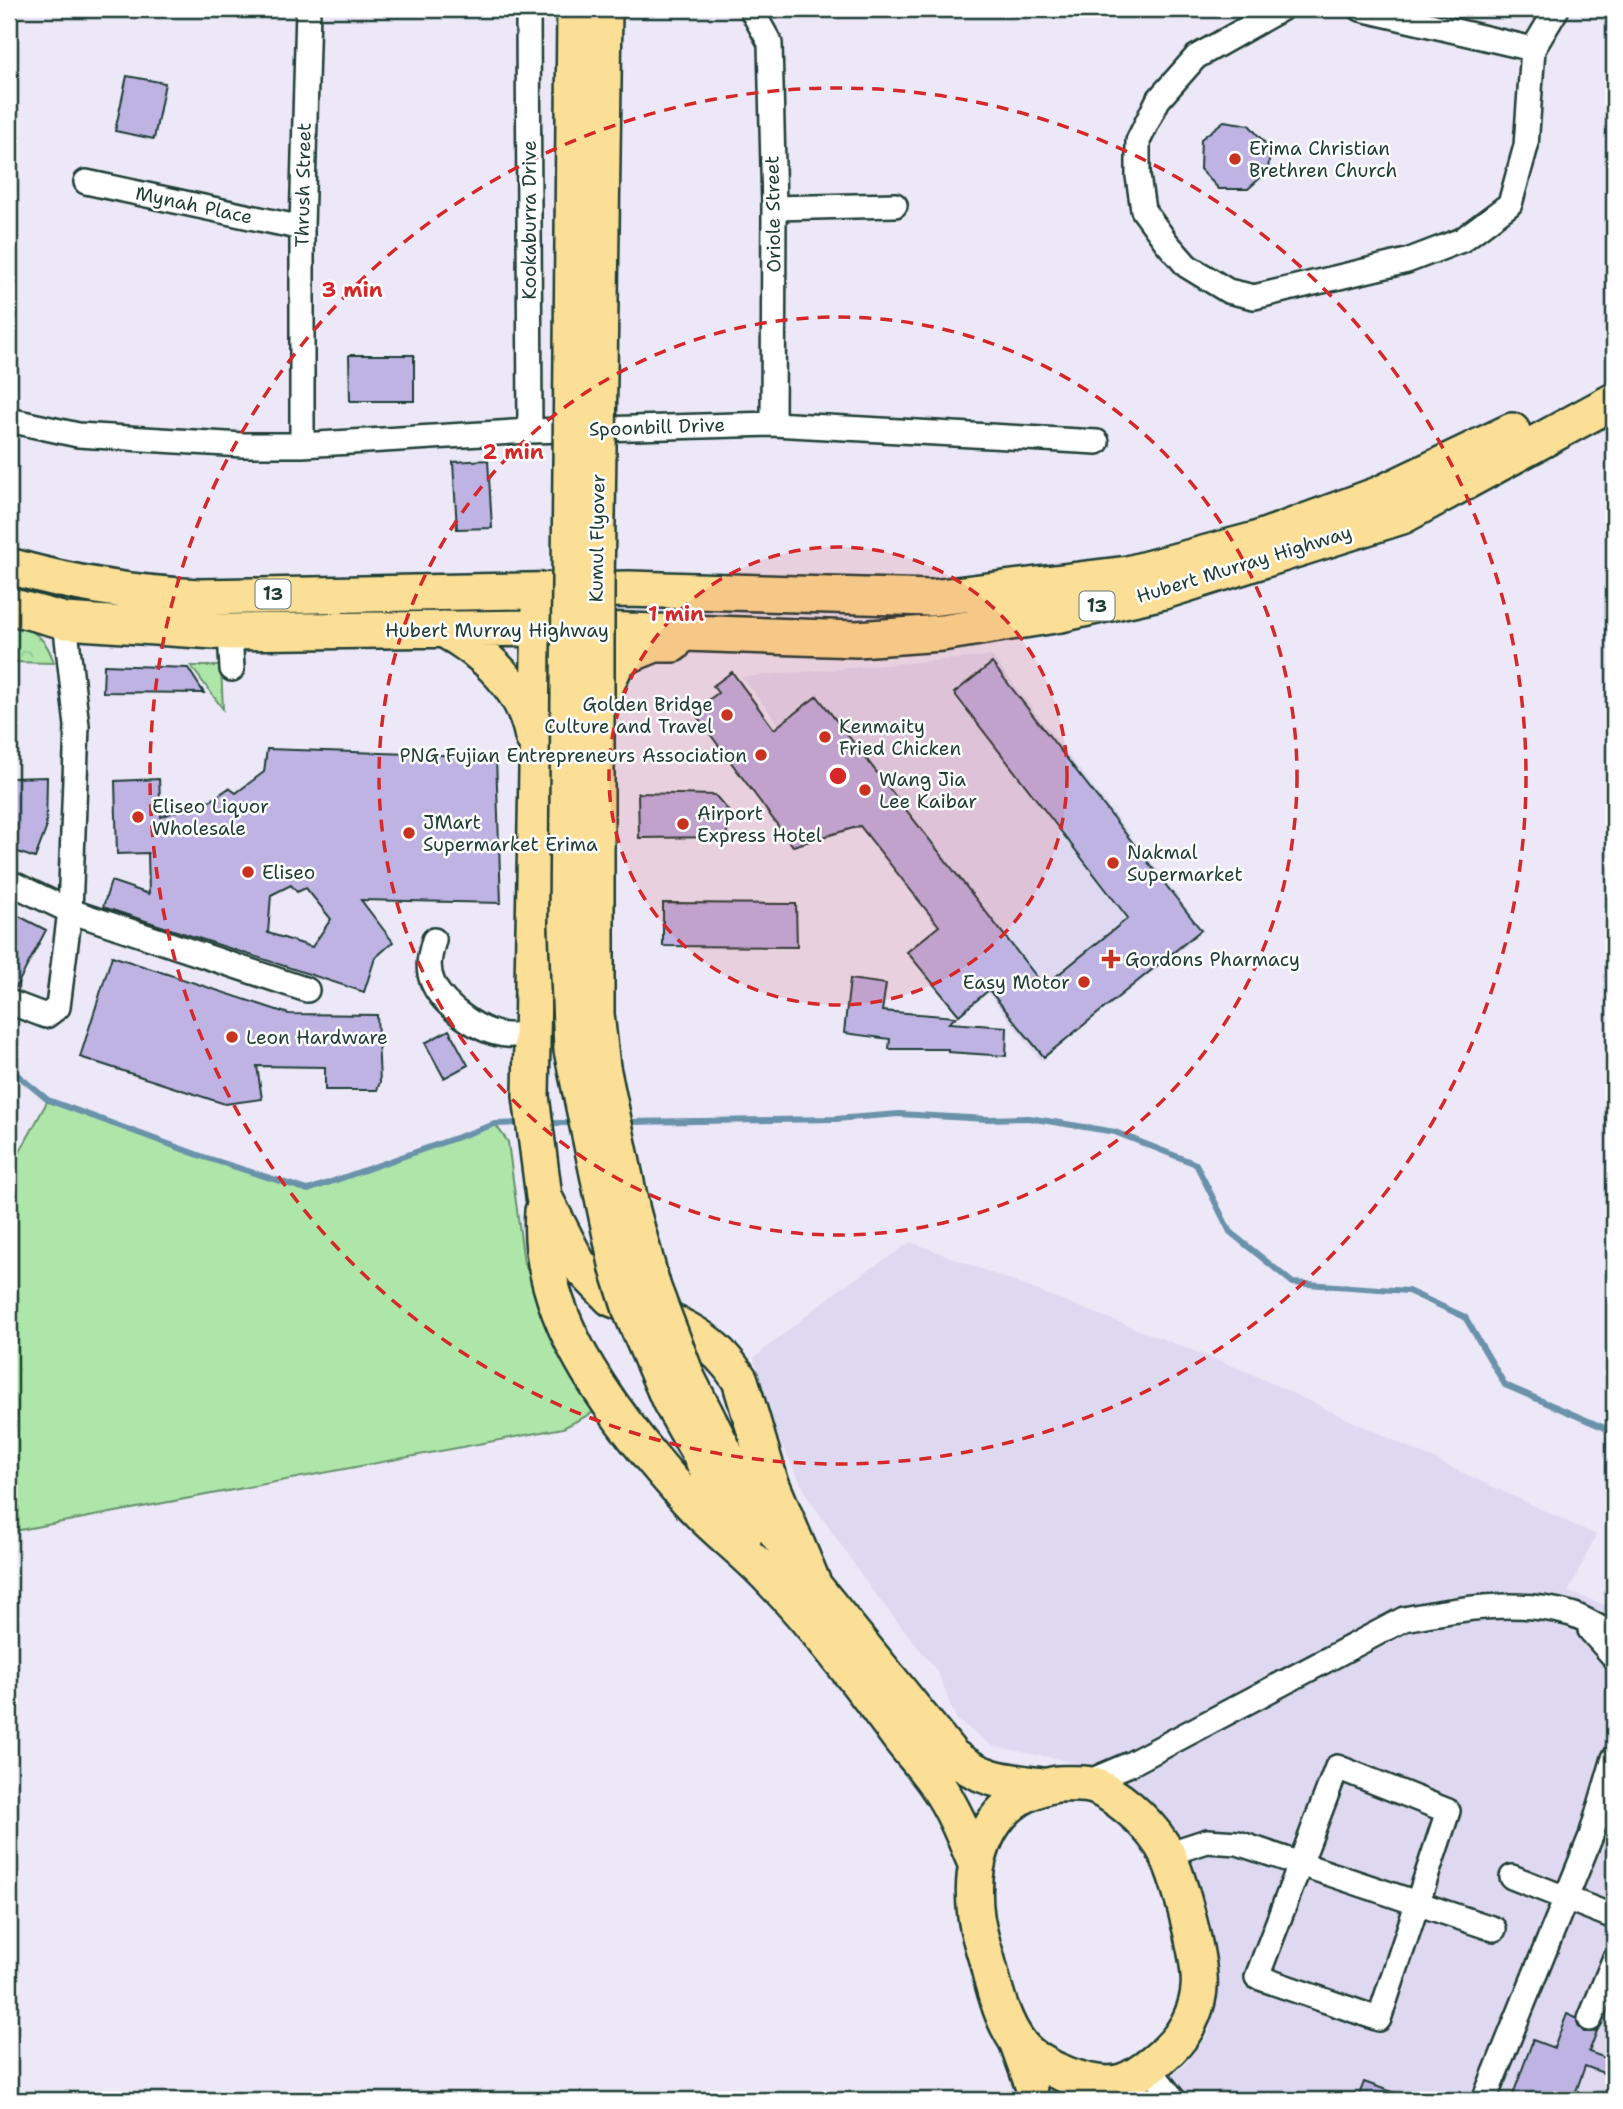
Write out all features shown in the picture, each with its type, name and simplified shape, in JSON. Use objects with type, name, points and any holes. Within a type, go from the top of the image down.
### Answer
[{"type":"highway","name":"Kumul Flyover","points":[[575,9],[567,925],[572,1050],[603,1205],[632,1313],[670,1401],[712,1453]]},
{"type":"highway","name":"Kumul Flyover","points":[[604,9],[594,792],[596,1014],[601,1067],[632,1211],[657,1298],[712,1453]]},
{"type":"highway","name":"Hubert Murray Highway","points":[[9,566],[62,581],[152,595],[629,589],[931,598],[1128,574],[1256,540],[1378,495],[1552,413],[1614,377]]},
{"type":"highway","name":"Hubert Murray Highway","points":[[9,606],[65,621],[230,632],[540,628],[785,634],[857,639],[942,633],[1061,614],[1164,591],[1402,516],[1614,401]]},
{"type":"highway","points":[[541,590],[531,1096],[548,1273],[570,1336],[594,1382],[690,1503],[770,1578],[862,1685],[939,1787],[956,1816],[976,1864],[976,1917],[992,1982],[1021,2047],[1059,2074],[1089,2081],[1130,2077],[1153,2063],[1182,2034],[1200,1986],[1189,1924],[1167,1854],[1153,1833],[1116,1799],[1097,1787],[1083,1784],[1043,1786],[991,1780],[973,1773],[952,1756],[814,1586],[736,1473],[712,1453]]},
{"type":"highway","points":[[443,629],[465,641],[489,661],[517,694],[527,710],[539,772]]},
{"type":"highway","points":[[534,1032],[577,752],[618,659],[655,645],[785,634]]},
{"type":"highway","points":[[542,1189],[578,1264],[600,1290],[611,1298],[699,1335],[731,1365],[740,1380],[770,1481],[814,1586]]},
{"type":"highway","points":[[712,1453],[719,1496],[770,1578]]},
{"type":"highway","points":[[976,1864],[994,1821],[1010,1802],[1043,1786]]},
{"type":"main road","points":[[1010,2026],[1031,2087],[1032,2100]]},
{"type":"main road","points":[[1091,2100],[1098,2091],[1130,2077]]},
{"type":"street","name":"Thrush Street","points":[[302,445],[302,228],[308,9]]},
{"type":"street","name":"Kookaburra Drive","points":[[528,9],[530,431]]},
{"type":"street","name":"Oriole Street","points":[[751,9],[770,43],[774,208],[773,424]]},
{"type":"street","points":[[1281,9],[1196,57],[1158,100],[1138,141],[1138,176],[1143,210],[1167,243],[1187,266],[1228,291],[1254,297],[1407,261],[1462,240],[1510,204],[1526,146],[1533,48],[1557,9]]},
{"type":"street","points":[[1361,9],[1533,48]]},
{"type":"street","name":"Mynah Place","points":[[86,182],[302,228]]},
{"type":"street","points":[[774,208],[895,205]]},
{"type":"street","name":"Spoonbill Drive","points":[[9,420],[78,435],[243,445],[302,445],[530,431],[773,424],[1097,442]]},
{"type":"street","points":[[9,1002],[46,1016],[58,1007],[70,911],[77,726],[65,621]]},
{"type":"street","points":[[230,632],[232,669]]},
{"type":"street","points":[[9,882],[70,911],[307,990]]},
{"type":"street","points":[[434,940],[428,963],[433,983],[445,1001],[468,1021],[505,1035],[534,1032]]},
{"type":"street","points":[[1083,1784],[1130,1764],[1404,1619],[1454,1609],[1492,1607],[1572,1614],[1614,1635]]},
{"type":"street","points":[[1572,1614],[1602,1641],[1614,1657]]},
{"type":"street","points":[[1485,2100],[1591,1836],[1614,1759]]},
{"type":"street","points":[[1338,1767],[1448,1811],[1418,1902],[1379,2019],[1257,1976],[1338,1767]]},
{"type":"street","points":[[1167,1854],[1222,1839],[1418,1902],[1494,1930]]},
{"type":"street","points":[[1512,1877],[1614,1917]]},
{"type":"street","points":[[1590,2019],[1614,1960]]},
{"type":"street","points":[[1130,2077],[1155,2076],[1174,2100]]},
{"type":"shaded area","points":[[992,656],[1204,931],[1041,1061],[742,677]]},
{"type":"shaded area","points":[[911,1242],[1243,1370],[1596,1535],[1568,1592],[1614,1608],[1614,2100],[1138,2100],[1185,2065],[1209,2033],[1219,1986],[1209,1912],[1190,1862],[1176,1837],[1130,1789],[1084,1764],[992,1746],[956,1719],[938,1672],[872,1590],[808,1497],[777,1435],[754,1358],[837,1291]]},
{"type":"green space","points":[[9,621],[38,636],[47,647],[54,663],[9,662]]},
{"type":"green space","points":[[191,666],[221,666],[223,709]]},
{"type":"green space","points":[[48,1100],[204,1157],[308,1189],[495,1124],[508,1142],[524,1263],[594,1412],[563,1428],[9,1532],[9,1172]]},
{"type":"building","points":[[127,76],[165,83],[154,139],[115,131]]},
{"type":"building","name":"Erima Christian Brethren Church","points":[[1224,121],[1249,125],[1270,149],[1268,171],[1248,189],[1219,189],[1200,169],[1201,139]]},
{"type":"building","points":[[349,355],[414,355],[414,401],[350,401]]},
{"type":"building","points":[[488,460],[492,528],[457,529],[453,462]]},
{"type":"building","points":[[992,663],[1201,930],[1044,1057],[989,990],[959,1015],[907,952],[939,926],[860,826],[793,846],[693,711],[718,693],[713,686],[732,672],[774,729],[817,696],[1044,986],[1128,918],[954,693]]},
{"type":"building","points":[[104,665],[188,668],[204,693],[103,692]]},
{"type":"building","points":[[267,749],[496,757],[501,903],[361,900],[393,942],[375,958],[364,992],[103,907],[111,881],[149,894],[148,853],[117,854],[115,781],[159,779],[161,817],[206,799],[210,801],[229,788],[236,793],[264,772]],"holes":[[[291,885],[297,892],[306,888],[331,919],[312,947],[268,933],[271,895]]]},
{"type":"building","points":[[47,777],[46,829],[35,858],[9,849],[9,778]]},
{"type":"building","name":"Airport Express Hotel","points":[[638,793],[715,795],[728,810],[727,837],[639,838]]},
{"type":"building","points":[[663,903],[796,904],[797,947],[663,946]]},
{"type":"building","points":[[9,911],[46,930],[15,989],[9,988]]},
{"type":"building","name":"Leon Hardware","points":[[112,956],[289,1014],[377,1015],[380,1082],[377,1090],[325,1090],[325,1067],[257,1066],[262,1099],[225,1104],[80,1057]]},
{"type":"building","points":[[850,979],[886,984],[882,1011],[956,1017],[949,1023],[1007,1027],[1006,1056],[948,1052],[948,1049],[889,1049],[890,1039],[844,1033]]},
{"type":"building","points":[[449,1030],[468,1065],[444,1078],[425,1043]]},
{"type":"building","points":[[1567,2014],[1576,2018],[1584,2032],[1597,2031],[1589,2052],[1614,2061],[1614,2077],[1585,2066],[1573,2100],[1511,2100],[1533,2040],[1554,2048]]},
{"type":"building","points":[[1364,2082],[1409,2098],[1357,2100]]},
{"type":"waterway","points":[[9,1068],[48,1100],[204,1157],[308,1190],[495,1124],[522,1123]]},
{"type":"waterway","points":[[624,1122],[835,1119],[899,1114],[987,1119],[1029,1118],[1115,1132],[1196,1164],[1230,1232],[1293,1283],[1408,1291],[1465,1317],[1505,1385],[1614,1432]]},
{"type":"waterway","points":[[544,1123],[575,1123]]},
{"type":"place","name":"Erima Christian Brethren Church","points":[[1235,159]]},
{"type":"place","name":"Golden Bridge Culture and Travel","points":[[727,715]]},
{"type":"place","name":"Kenmaity Fried Chicken","points":[[825,737]]},
{"type":"place","name":"PNG Fujian Entrepreneurs Association","points":[[761,755]]},
{"type":"place","name":"Wang Jia Lee Kaibar","points":[[865,790]]},
{"type":"place","name":"Eliseo Liquor Wholesale","points":[[138,817]]},
{"type":"place","name":"Airport Express Hotel","points":[[683,824]]},
{"type":"place","name":"JMart Supermarket Erima","points":[[409,833]]},
{"type":"place","name":"Nakmal Supermarket","points":[[1113,863]]},
{"type":"place","name":"Eliseo","points":[[248,872]]},
{"type":"place","name":"Gordons Pharmacy","points":[[1111,959]]},
{"type":"place","name":"Easy Motor","points":[[1084,982]]},
{"type":"place","name":"Leon Hardware","points":[[232,1037]]}]
